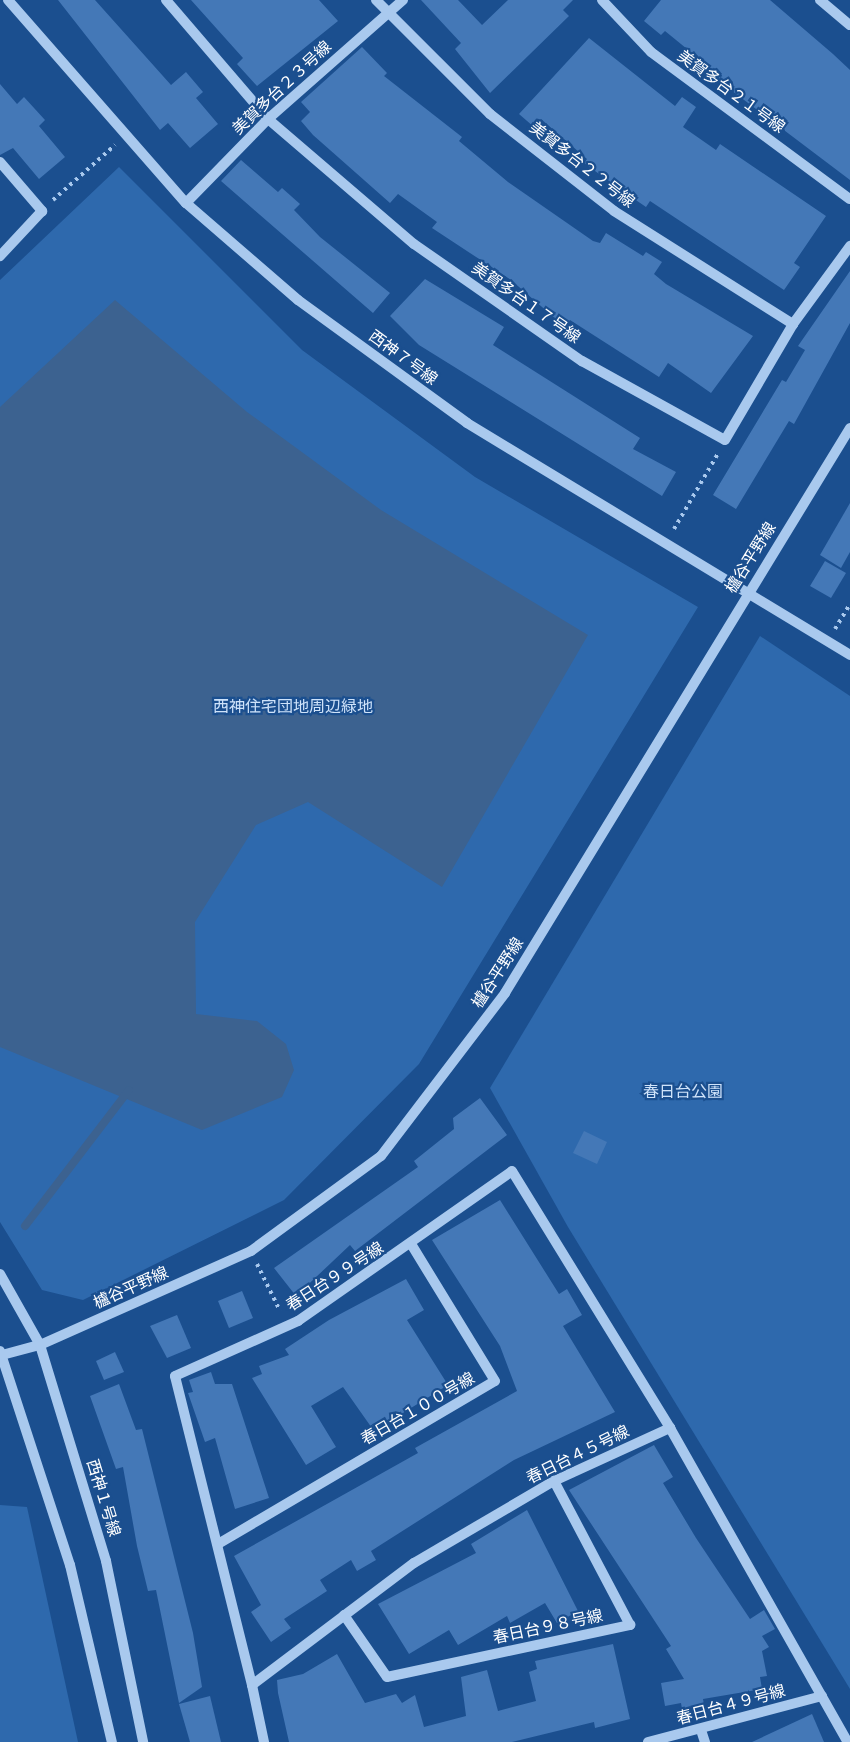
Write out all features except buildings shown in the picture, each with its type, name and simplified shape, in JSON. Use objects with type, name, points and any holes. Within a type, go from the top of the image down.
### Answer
[{"type":"street","name":"西神７号線","points":[[8,0],[186,203],[298,300],[467,423],[850,655]]},
{"type":"street","name":"美賀多台１７号線","points":[[166,0],[268,118],[424,250],[582,361],[725,440]]},
{"type":"street","name":"美賀多台２２号線","points":[[376,0],[490,114],[614,212],[793,324]]},
{"type":"street","name":"美賀多台２３号線","points":[[186,203],[268,118],[403,0]]},
{"type":"street","name":"美賀多台２１号線","points":[[602,0],[651,52],[850,199]]},
{"type":"street","points":[[820,0],[850,25]]},
{"type":"street","points":[[0,162],[42,211],[0,256]]},
{"type":"street","points":[[725,440],[793,324],[850,246]]},
{"type":"street","name":"櫨谷平野線","points":[[1,1353],[40,1345],[251,1251],[381,1156],[498,1002],[747,591],[850,428]]},
{"type":"street","name":"春日台９９号線","points":[[252,1686],[175,1377],[287,1326],[411,1244],[513,1171],[670,1428]]},
{"type":"street","name":"春日台１００号線","points":[[218,1544],[495,1381],[411,1244]]},
{"type":"street","name":"西神１号線","points":[[0,1274],[40,1345],[106,1562],[143,1742]]},
{"type":"street","points":[[1,1353],[70,1565],[112,1742]]},
{"type":"street","points":[[670,1428],[848,1742]]},
{"type":"street","name":"春日台４５号線","points":[[252,1686],[414,1563],[554,1481],[670,1428]]},
{"type":"street","name":"春日台９８号線","points":[[344,1615],[387,1677],[630,1625],[554,1481]]},
{"type":"street","points":[[252,1686],[264,1742]]},
{"type":"street","name":"春日台４９号線","points":[[648,1742],[701,1730],[822,1696]]},
{"type":"street","points":[[701,1730],[705,1742]]},
{"type":"path","points":[[42,211],[126,135]]},
{"type":"path","points":[[666,542],[725,440]]},
{"type":"path","points":[[827,641],[850,604]]},
{"type":"path","points":[[251,1251],[287,1326]]},
{"type":"green space","name":"西神住宅団地周辺緑地","points":[[119,167],[302,350],[475,477],[698,607],[419,1064],[284,1200],[83,1300],[42,1290],[0,1222],[0,280]]},
{"type":"green space","name":"春日台公園","points":[[760,636],[850,696],[850,1689],[568,1227],[490,1088]]},
{"type":"green space","points":[[0,1505],[27,1507],[78,1742],[0,1742]]},
{"type":"shaded area","points":[[115,300],[247,412],[381,510],[588,635],[442,887],[308,802],[256,825],[195,922],[196,1014],[257,1021],[286,1044],[294,1070],[282,1097],[202,1130],[0,1047],[0,407]]},
{"type":"waterway","points":[[25,1226],[129,1090]]}]
